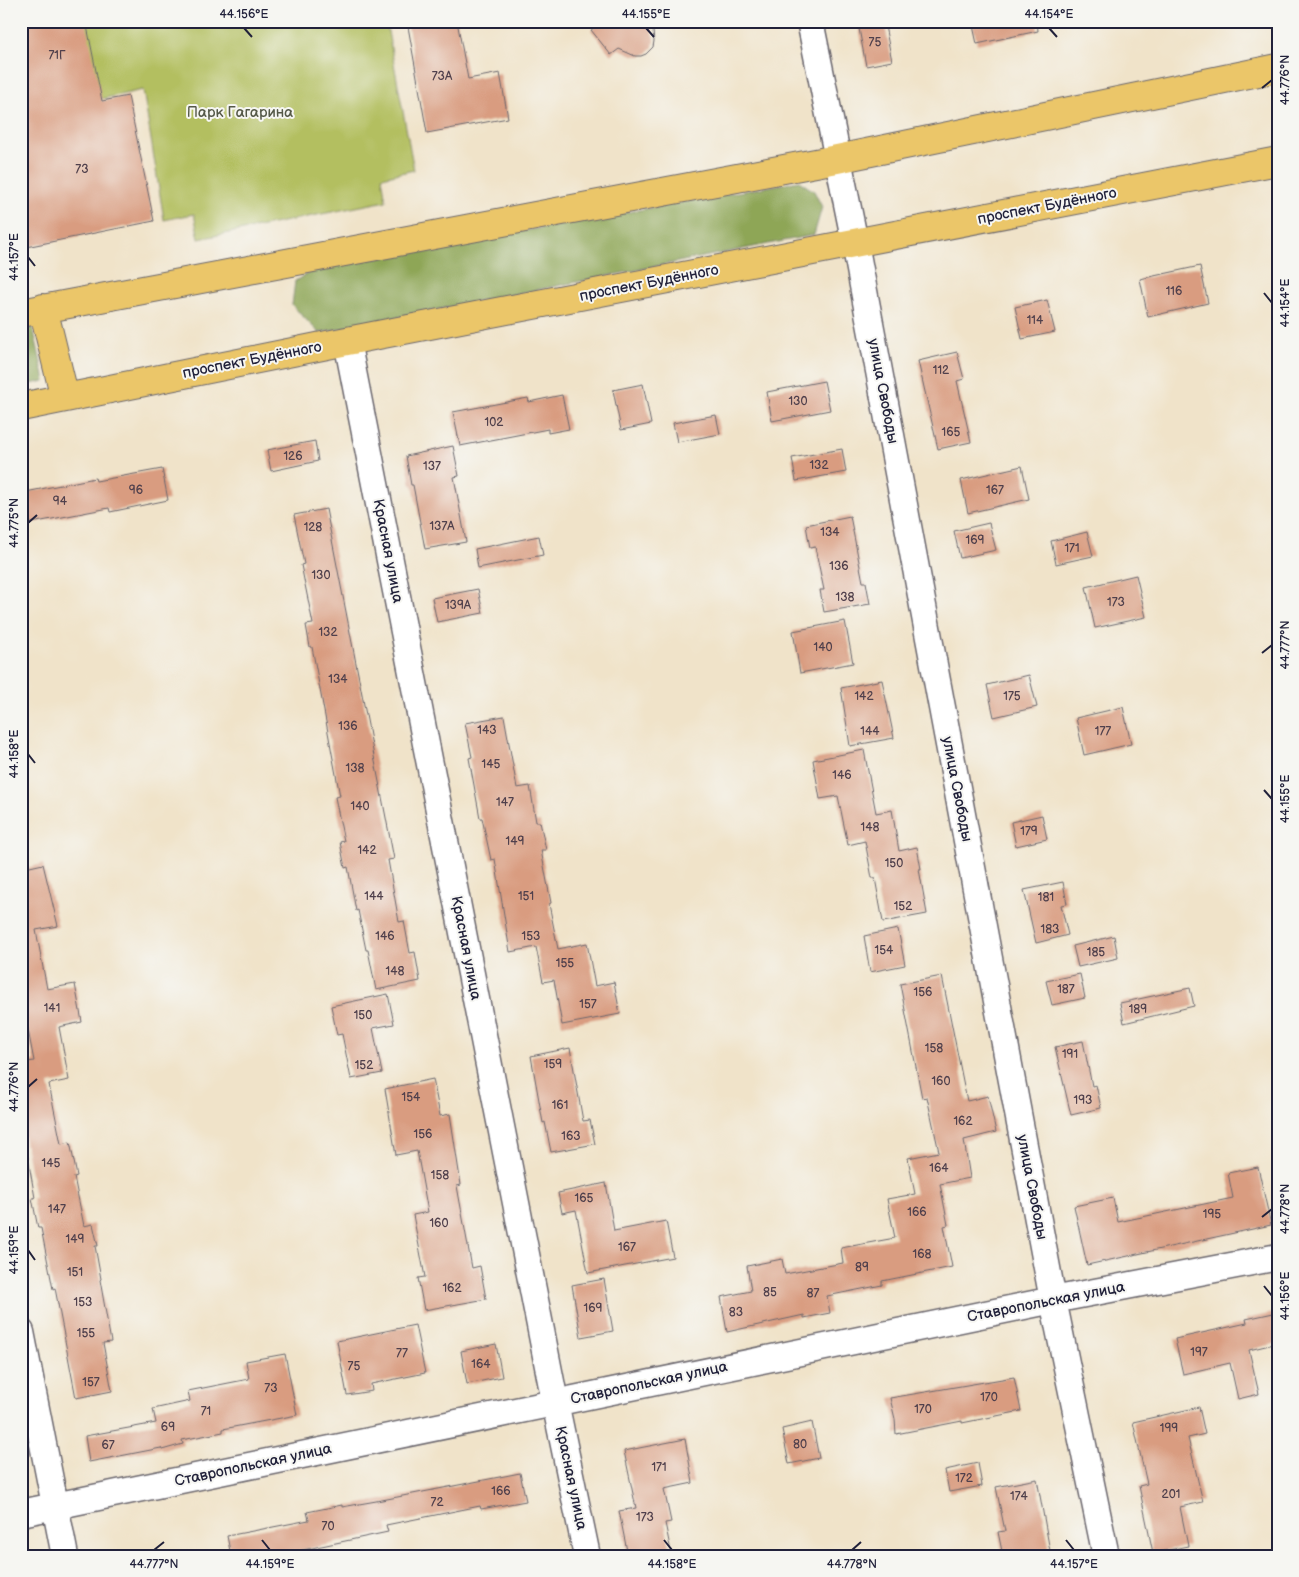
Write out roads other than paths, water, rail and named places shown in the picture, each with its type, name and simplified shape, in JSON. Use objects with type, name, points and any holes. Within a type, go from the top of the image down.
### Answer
[{"type":"main road","points":[[65,398],[32,310],[837,159],[1278,68]]},
{"type":"main road","name":"проспект Будённого","points":[[21,407],[347,341],[1278,161]]},
{"type":"street","name":"улица Свободы","points":[[810,21],[855,243],[1053,1300],[1106,1556]]},
{"type":"street","name":"Красная улица","points":[[347,341],[555,1402],[587,1556]]},
{"type":"street","name":"Ставропольская улица","points":[[21,1513],[1053,1300],[1278,1257]]},
{"type":"street","points":[[21,1332],[65,1556]]},
{"type":"park label","name":"Парк Гагарина","points":[[240,112]]}]
